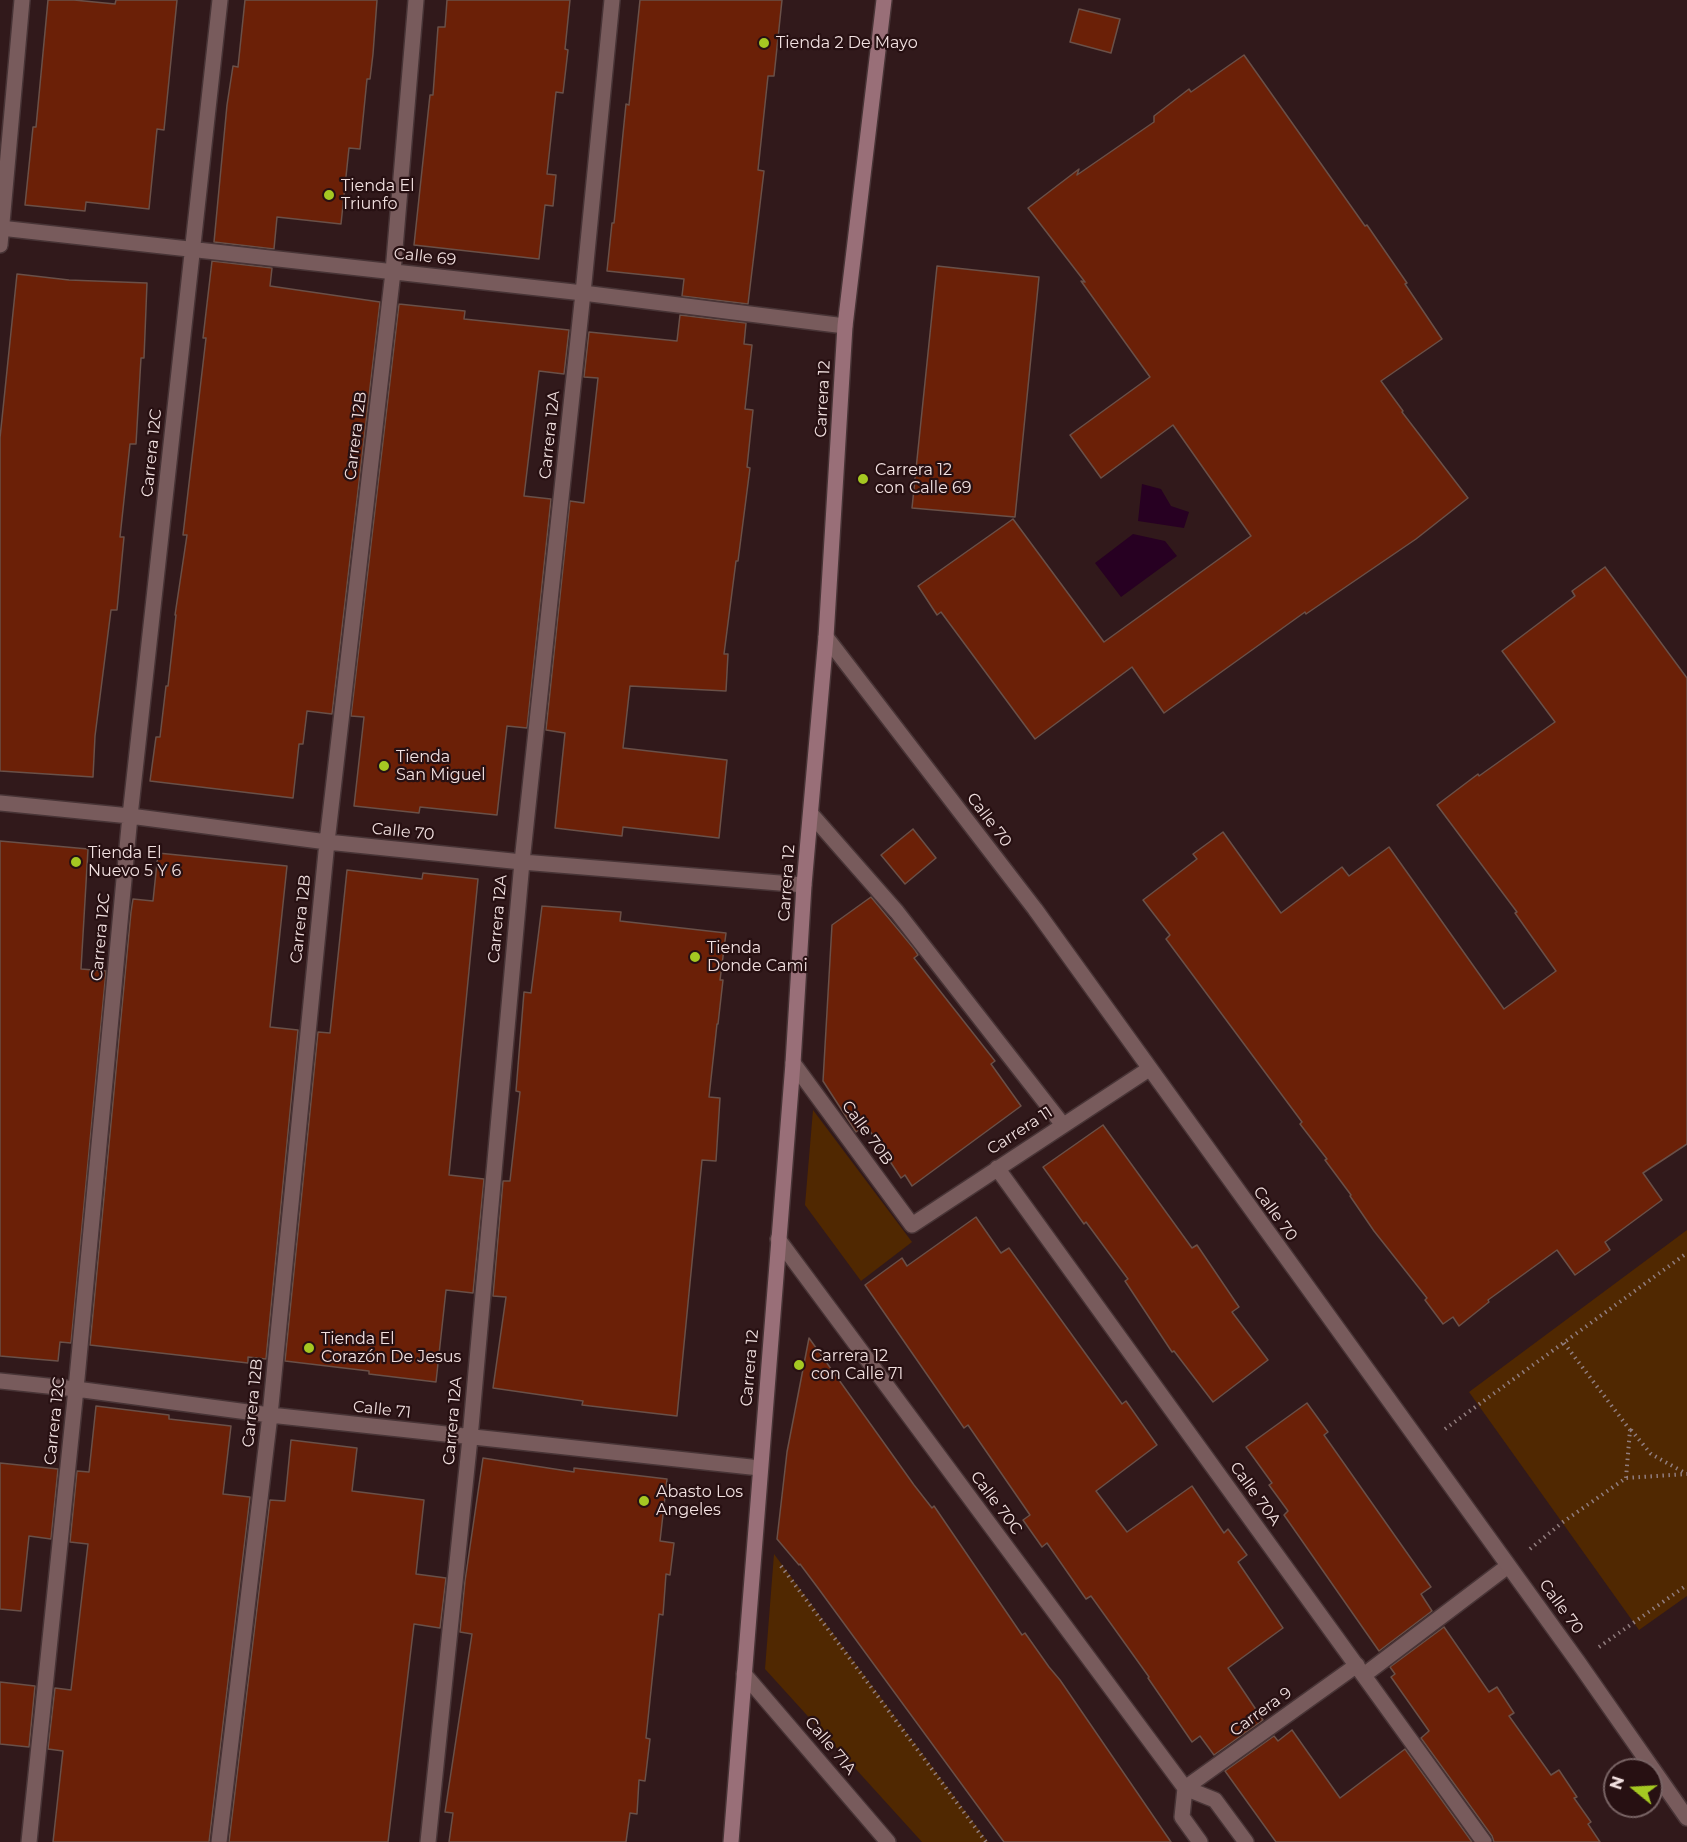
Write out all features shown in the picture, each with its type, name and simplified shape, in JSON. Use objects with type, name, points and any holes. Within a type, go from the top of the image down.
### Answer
[{"type":"main road","name":"Carrera 12","points":[[731,1842],[793,1063],[804,885],[826,636],[845,326],[884,0]]},
{"type":"street","points":[[0,245],[22,0]]},
{"type":"street","name":"Carrera 12C","points":[[29,1842],[76,1389],[130,816],[220,0]]},
{"type":"street","name":"Carrera 12B","points":[[219,1842],[270,1415],[327,842],[393,272],[416,0]]},
{"type":"street","name":"Carrera 12A","points":[[428,1842],[470,1438],[522,862],[612,0]]},
{"type":"street","name":"Calle 69","points":[[1,228],[583,293],[845,326]]},
{"type":"street","name":"Calle 70","points":[[826,636],[1035,909],[1578,1662],[1687,1818]]},
{"type":"street","name":"Calle 70","points":[[0,803],[130,816],[327,842],[522,862],[804,885]]},
{"type":"street","points":[[811,814],[897,912],[1063,1125]]},
{"type":"street","name":"Calle 70B","points":[[793,1063],[912,1225]]},
{"type":"street","name":"Carrera 11","points":[[912,1225],[1149,1070]]},
{"type":"street","name":"Calle 70A","points":[[997,1168],[1484,1842]]},
{"type":"street","name":"Calle 70C","points":[[778,1239],[1185,1788]]},
{"type":"street","name":"Calle 71","points":[[0,1381],[470,1438],[760,1468]]},
{"type":"street","name":"Carrera 9","points":[[1185,1788],[1360,1670],[1508,1566]]},
{"type":"street","name":"Calle 71A","points":[[744,1674],[888,1842]]},
{"type":"street","points":[[1200,1842],[1182,1817],[1185,1788],[1215,1800],[1246,1842]]},
{"type":"path","points":[[1421,1446],[1687,1253]]},
{"type":"path","points":[[1564,1343],[1651,1454],[1687,1474]]},
{"type":"path","points":[[1626,1478],[1630,1430]]},
{"type":"path","points":[[1508,1566],[1563,1522],[1626,1478],[1687,1474]]},
{"type":"path","points":[[755,1532],[986,1842]]},
{"type":"path","points":[[1578,1662],[1687,1585]]},
{"type":"shaded area","points":[[1142,484],[1161,489],[1171,506],[1189,512],[1184,528],[1138,521]]},
{"type":"shaded area","points":[[1133,534],[1165,541],[1177,556],[1121,597],[1095,563]]},
{"type":"shaded area","points":[[813,1110],[912,1242],[861,1281],[805,1205]]},
{"type":"shaded area","points":[[1687,1230],[1687,1596],[1639,1630],[1469,1392]]},
{"type":"shaded area","points":[[774,1554],[988,1842],[922,1842],[765,1669]]},
{"type":"building","points":[[48,0],[115,4],[116,0],[177,0],[164,130],[157,129],[149,209],[86,202],[85,211],[25,205],[33,127],[36,127]]},
{"type":"building","points":[[245,0],[377,0],[373,54],[370,79],[367,79],[360,149],[349,148],[341,224],[277,217],[274,249],[214,242],[227,105],[233,66],[238,67]]},
{"type":"building","points":[[447,0],[570,0],[563,93],[556,92],[547,174],[556,175],[553,206],[545,205],[539,259],[414,245],[430,95],[433,95],[438,27],[445,27]]},
{"type":"building","points":[[640,0],[782,0],[774,76],[768,76],[758,170],[764,171],[748,304],[682,296],[684,279],[607,271]]},
{"type":"building","points":[[1079,9],[1120,19],[1111,53],[1070,42]]},
{"type":"building","points":[[1244,55],[1365,226],[1367,225],[1442,339],[1381,381],[1468,498],[1416,539],[1306,614],[1305,612],[1164,713],[1132,667],[1035,739],[941,612],[937,615],[918,586],[1013,519],[1104,642],[1251,536],[1173,425],[1101,478],[1070,435],[1150,377],[1081,281],[1085,282],[1028,208],[1079,169],[1077,175],[1154,122],[1154,116],[1189,89],[1191,92]]},
{"type":"building","points":[[212,261],[272,268],[270,286],[380,302],[332,714],[307,711],[303,744],[299,744],[293,798],[150,781],[156,737],[160,737],[166,686],[168,686],[175,615],[187,535],[183,535],[206,338],[203,338]]},
{"type":"building","points":[[937,266],[1039,277],[1015,517],[912,508]]},
{"type":"building","points":[[17,274],[69,280],[147,283],[144,358],[141,358],[136,444],[130,444],[120,537],[124,537],[117,610],[111,610],[95,736],[93,777],[0,771],[0,438]]},
{"type":"building","points":[[399,304],[465,311],[464,319],[569,330],[564,374],[539,371],[524,496],[551,499],[527,728],[507,726],[497,815],[420,807],[419,813],[354,806],[364,717],[351,716]]},
{"type":"building","points":[[680,315],[746,323],[744,344],[752,345],[745,409],[753,410],[747,467],[750,468],[724,654],[728,654],[726,691],[630,686],[623,748],[727,760],[719,838],[623,827],[622,836],[555,828],[565,733],[546,730],[570,501],[584,503],[598,378],[584,377],[589,332],[677,341]]},
{"type":"building","points":[[1605,567],[1687,678],[1687,1144],[1643,1173],[1662,1200],[1605,1242],[1610,1250],[1575,1275],[1557,1250],[1488,1300],[1489,1302],[1459,1326],[1453,1317],[1443,1324],[1425,1300],[1427,1298],[1374,1231],[1325,1160],[1327,1159],[1300,1124],[1302,1122],[1166,939],[1170,935],[1143,900],[1197,859],[1193,854],[1223,832],[1281,913],[1342,867],[1349,876],[1389,847],[1504,1009],[1556,971],[1515,913],[1517,912],[1437,805],[1555,722],[1502,651],[1575,596],[1572,591]]},
{"type":"building","points":[[913,829],[936,858],[905,884],[881,855]]},
{"type":"building","points":[[0,841],[88,849],[81,969],[106,971],[71,1343],[60,1342],[58,1361],[0,1356]]},
{"type":"building","points":[[158,853],[287,866],[270,1027],[298,1030],[266,1359],[248,1357],[248,1363],[90,1345],[131,912],[133,899],[153,901]]},
{"type":"building","points":[[347,870],[422,879],[423,873],[478,879],[449,1175],[484,1179],[473,1293],[446,1290],[436,1382],[285,1361],[318,1032],[330,1033]]},
{"type":"building","points":[[871,897],[915,950],[918,955],[914,958],[995,1061],[991,1064],[1021,1106],[912,1186],[905,1175],[901,1178],[866,1125],[856,1132],[823,1081],[832,925]]},
{"type":"building","points":[[542,906],[621,912],[620,921],[726,933],[720,980],[723,980],[709,1097],[720,1098],[716,1161],[702,1160],[677,1416],[582,1405],[583,1401],[493,1388],[506,1297],[493,1296],[503,1181],[510,1181],[520,1092],[516,1091],[524,992],[531,993]]},
{"type":"building","points":[[1103,1125],[1192,1248],[1197,1245],[1239,1307],[1232,1312],[1268,1360],[1213,1402],[1174,1351],[1172,1352],[1125,1281],[1128,1279],[1043,1167]]},
{"type":"building","points":[[976,1217],[1001,1253],[1009,1248],[1122,1404],[1126,1401],[1157,1445],[1096,1491],[1127,1532],[1192,1486],[1224,1533],[1228,1529],[1247,1555],[1238,1562],[1283,1628],[1228,1668],[1263,1720],[1214,1755],[1200,1736],[1192,1742],[1091,1596],[1086,1599],[1047,1543],[1042,1547],[1023,1520],[1030,1515],[968,1425],[964,1428],[865,1285],[902,1258],[907,1266]]},
{"type":"building","points":[[809,1338],[914,1485],[932,1508],[934,1506],[1022,1635],[1025,1633],[1060,1680],[1171,1842],[1004,1842],[818,1588],[777,1539],[787,1452]]},
{"type":"building","points":[[1307,1403],[1328,1432],[1324,1435],[1431,1587],[1421,1594],[1432,1611],[1379,1651],[1284,1515],[1288,1511],[1269,1485],[1272,1483],[1246,1447]]},
{"type":"building","points":[[96,1406],[169,1415],[169,1419],[231,1426],[223,1494],[250,1497],[209,1842],[53,1842],[63,1751],[48,1749],[55,1688],[71,1690],[88,1544],[70,1542],[77,1471],[89,1472]]},
{"type":"building","points":[[291,1440],[357,1448],[352,1491],[424,1500],[416,1574],[446,1578],[440,1628],[414,1624],[388,1842],[229,1842],[270,1500],[285,1501]]},
{"type":"building","points":[[483,1458],[574,1472],[574,1468],[667,1479],[660,1541],[674,1543],[670,1575],[666,1574],[663,1615],[659,1614],[646,1738],[650,1739],[645,1781],[639,1780],[637,1814],[630,1813],[626,1842],[449,1842],[453,1813],[445,1812],[472,1634],[460,1632]]},
{"type":"building","points":[[0,1463],[58,1469],[51,1539],[29,1536],[21,1611],[0,1609]]},
{"type":"building","points":[[1444,1627],[1489,1692],[1497,1687],[1514,1713],[1509,1716],[1551,1775],[1559,1770],[1577,1797],[1574,1798],[1591,1822],[1588,1824],[1600,1842],[1494,1842],[1492,1836],[1421,1738],[1429,1731],[1391,1677],[1395,1674],[1390,1667]]},
{"type":"building","points":[[0,1682],[35,1686],[29,1747],[0,1744]]},
{"type":"building","points":[[1292,1730],[1340,1798],[1405,1749],[1472,1842],[1276,1842],[1225,1771],[1274,1736],[1278,1741]]},
{"type":"place","name":"Tienda 2 De Mayo","points":[[764,43]]},
{"type":"place","name":"Tienda El Triunfo","points":[[329,195]]},
{"type":"place","name":"Carrera 12 con Calle 69","points":[[863,479]]},
{"type":"place","name":"Tienda San Miguel","points":[[384,766]]},
{"type":"place","name":"Tienda El Nuevo 5 Y 6","points":[[76,862]]},
{"type":"place","name":"Tienda Donde Cami","points":[[695,957]]},
{"type":"place","name":"Tienda El Corazón De Jesus","points":[[309,1348]]},
{"type":"place","name":"Carrera 12 con Calle 71","points":[[799,1365]]},
{"type":"place","name":"Abasto Los Angeles","points":[[644,1501]]}]
